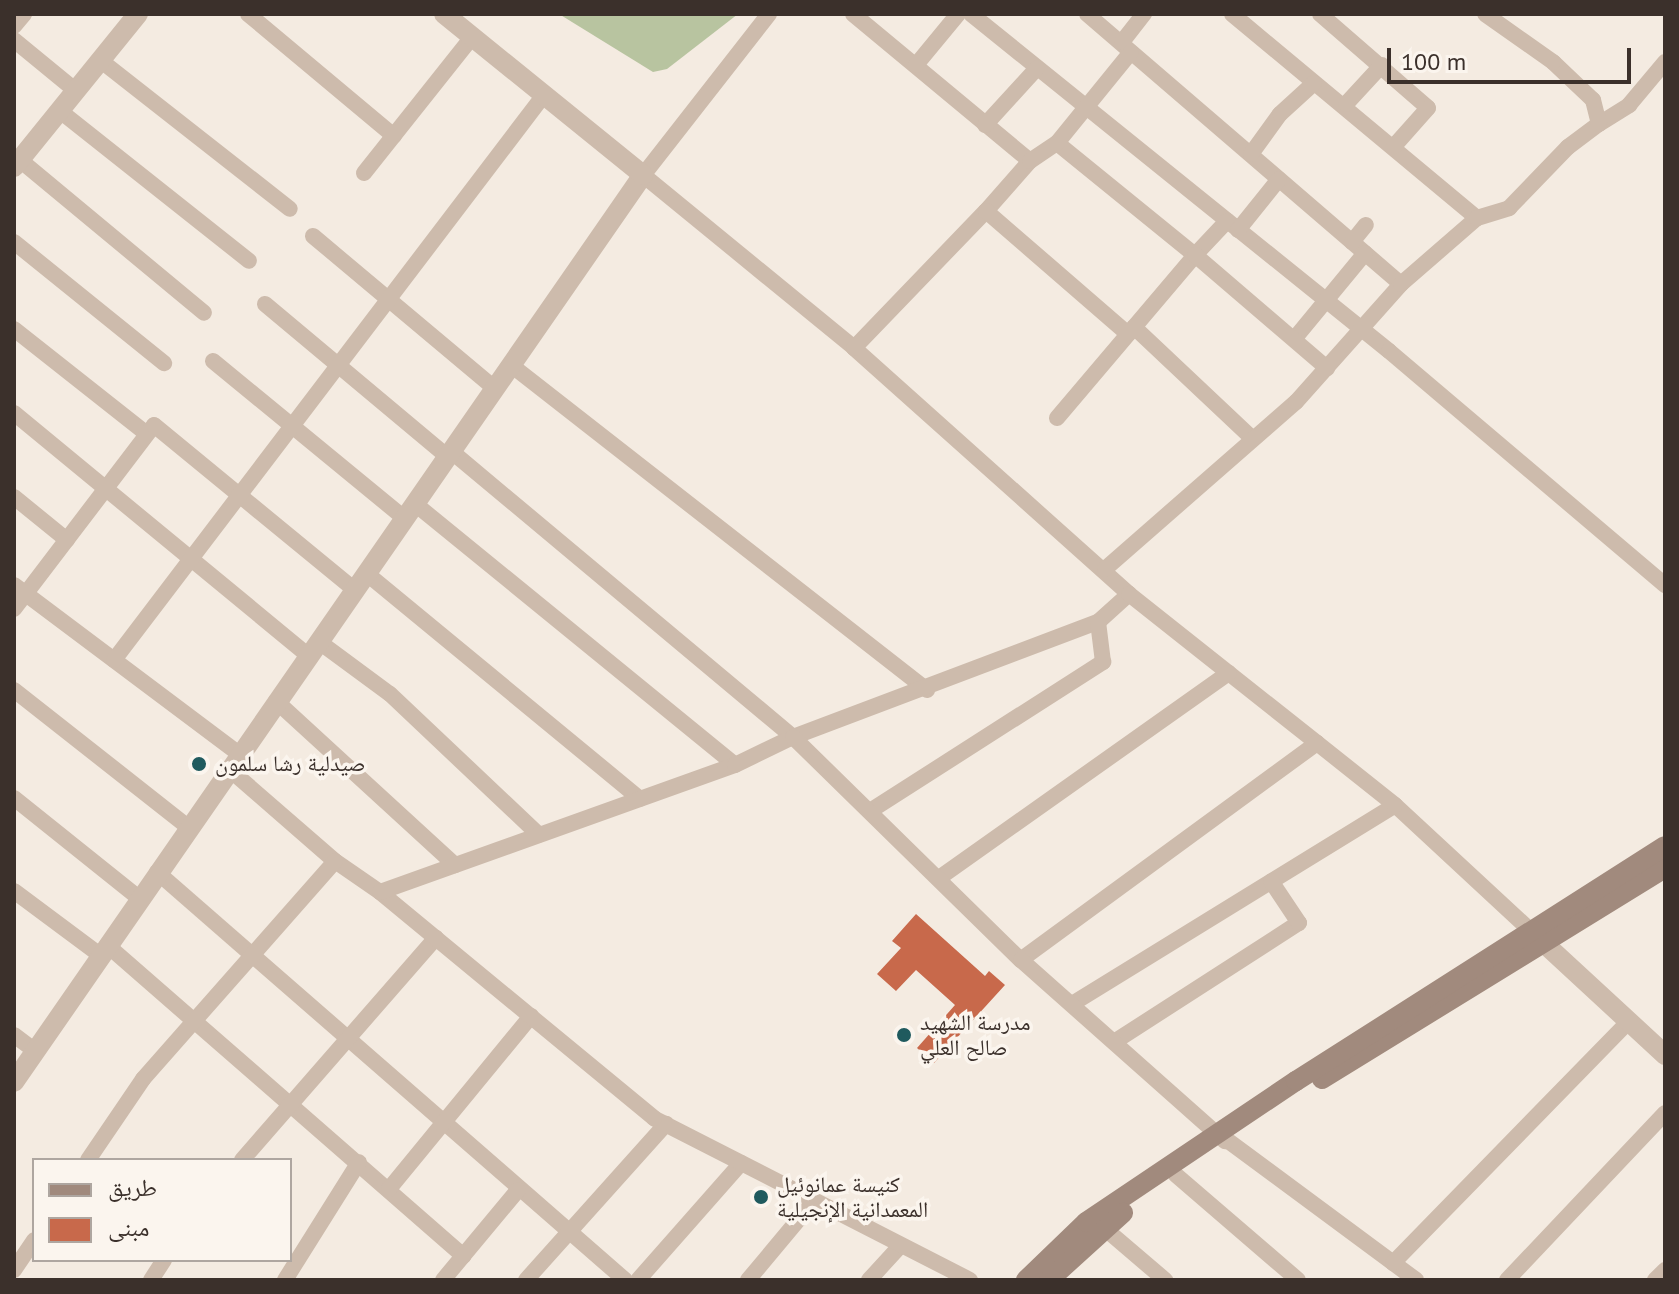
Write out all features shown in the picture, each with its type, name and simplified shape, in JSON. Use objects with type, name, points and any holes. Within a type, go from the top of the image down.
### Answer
[{"type":"main road","points":[[1026,1280],[1086,1222],[1537,937],[1665,846]]},
{"type":"main road","points":[[1537,937],[1665,868]]},
{"type":"main road","points":[[1049,1280],[1103,1227],[1223,1138]]},
{"type":"street","points":[[14,26],[24,14]]},
{"type":"street","points":[[138,14],[17,164],[204,313]]},
{"type":"street","points":[[248,14],[394,136]]},
{"type":"street","points":[[444,14],[854,348],[1105,569],[1129,594],[1395,805],[1665,1055]]},
{"type":"street","points":[[14,1082],[643,175],[769,14]]},
{"type":"street","points":[[853,14],[1030,161]]},
{"type":"street","points":[[916,65],[958,14]]},
{"type":"street","points":[[971,14],[1328,302],[1665,585]]},
{"type":"street","points":[[1087,14],[1401,284]]},
{"type":"street","points":[[854,348],[1030,161],[1057,143],[1126,47],[1144,14]]},
{"type":"street","points":[[1232,14],[1314,83],[1346,104],[1477,218]]},
{"type":"street","points":[[1320,14],[1428,108],[1395,145]]},
{"type":"street","points":[[1485,14],[1553,62],[1593,100],[1599,124]]},
{"type":"street","points":[[364,173],[472,37]]},
{"type":"street","points":[[14,40],[76,91]]},
{"type":"street","points":[[100,60],[290,209]]},
{"type":"street","points":[[1105,569],[1253,439],[1327,368],[1401,284],[1477,218],[1509,208],[1568,147],[1629,105],[1665,62]]},
{"type":"street","points":[[1346,104],[1382,65]]},
{"type":"street","points":[[985,125],[1037,68]]},
{"type":"street","points":[[1251,154],[1280,114],[1314,83]]},
{"type":"street","points":[[114,660],[544,95]]},
{"type":"street","points":[[60,111],[249,261]]},
{"type":"street","points":[[1057,143],[1295,338],[1327,368]]},
{"type":"street","points":[[1057,418],[1195,255],[1233,225],[1279,179]]},
{"type":"street","points":[[986,211],[1131,330],[1253,439]]},
{"type":"street","points":[[1295,338],[1328,302],[1358,247],[1366,225]]},
{"type":"street","points":[[313,236],[494,388]]},
{"type":"street","points":[[14,242],[164,363]]},
{"type":"street","points":[[265,304],[793,737],[1021,960],[1223,1138],[1416,1280]]},
{"type":"street","points":[[14,329],[147,434]]},
{"type":"street","points":[[213,361],[292,426],[409,511],[735,765]]},
{"type":"street","points":[[511,365],[927,690]]},
{"type":"street","points":[[14,413],[191,559],[313,648],[390,694],[539,835]]},
{"type":"street","points":[[14,609],[20,589],[67,540],[154,425],[239,495],[360,581],[640,799]]},
{"type":"street","points":[[14,497],[67,540]]},
{"type":"street","points":[[20,589],[114,660],[234,761],[335,861],[380,892],[666,1124],[970,1280]]},
{"type":"street","points":[[380,892],[735,765],[793,737],[927,690],[1098,622],[1129,594]]},
{"type":"street","points":[[870,811],[1103,662],[1098,622]]},
{"type":"street","points":[[939,878],[1229,673]]},
{"type":"street","points":[[14,690],[188,827]]},
{"type":"street","points":[[276,701],[455,865]]},
{"type":"street","points":[[1021,960],[1317,743]]},
{"type":"street","points":[[14,798],[139,898]]},
{"type":"street","points":[[1072,1004],[1395,805]]},
{"type":"street","points":[[89,1158],[143,1079],[335,861]]},
{"type":"street","points":[[157,872],[518,1190],[625,1280]]},
{"type":"street","points":[[1114,1042],[1299,923],[1271,881]]},
{"type":"street","points":[[14,891],[103,950],[195,1020],[463,1256]]},
{"type":"street","points":[[244,1158],[436,938]]},
{"type":"street","points":[[389,1189],[531,1016]]},
{"type":"street","points":[[1393,1263],[1627,1023]]},
{"type":"street","points":[[14,1035],[35,1051]]},
{"type":"street","points":[[1507,1280],[1665,1113]]},
{"type":"street","points":[[526,1280],[666,1124]]},
{"type":"street","points":[[285,1280],[359,1162]]},
{"type":"street","points":[[638,1280],[741,1163]]},
{"type":"street","points":[[1176,1175],[1298,1280]]},
{"type":"street","points":[[443,1280],[518,1190]]},
{"type":"street","points":[[748,1280],[814,1201]]},
{"type":"street","points":[[1103,1227],[1165,1280]]},
{"type":"street","points":[[14,1270],[32,1243]]},
{"type":"street","points":[[869,1280],[900,1246]]},
{"type":"street","points":[[151,1280],[163,1262]]},
{"type":"street","points":[[1655,1280],[1665,1270]]},
{"type":"green space","points":[[559,14],[738,14],[667,69],[653,72]]},
{"type":"building","points":[[916,914],[985,976],[989,971],[1005,985],[934,1063],[917,1048],[955,1005],[916,970],[896,991],[877,974],[901,948],[892,941]]},
{"type":"place","name":"صيدلية رشا سلمون","points":[[199,764]]},
{"type":"place","name":"مدرسة الشهيد صالح العلي","points":[[904,1035]]},
{"type":"place","name":"كنيسة عمانوئيل المعمدانية الإنجيلية","points":[[761,1197]]}]
